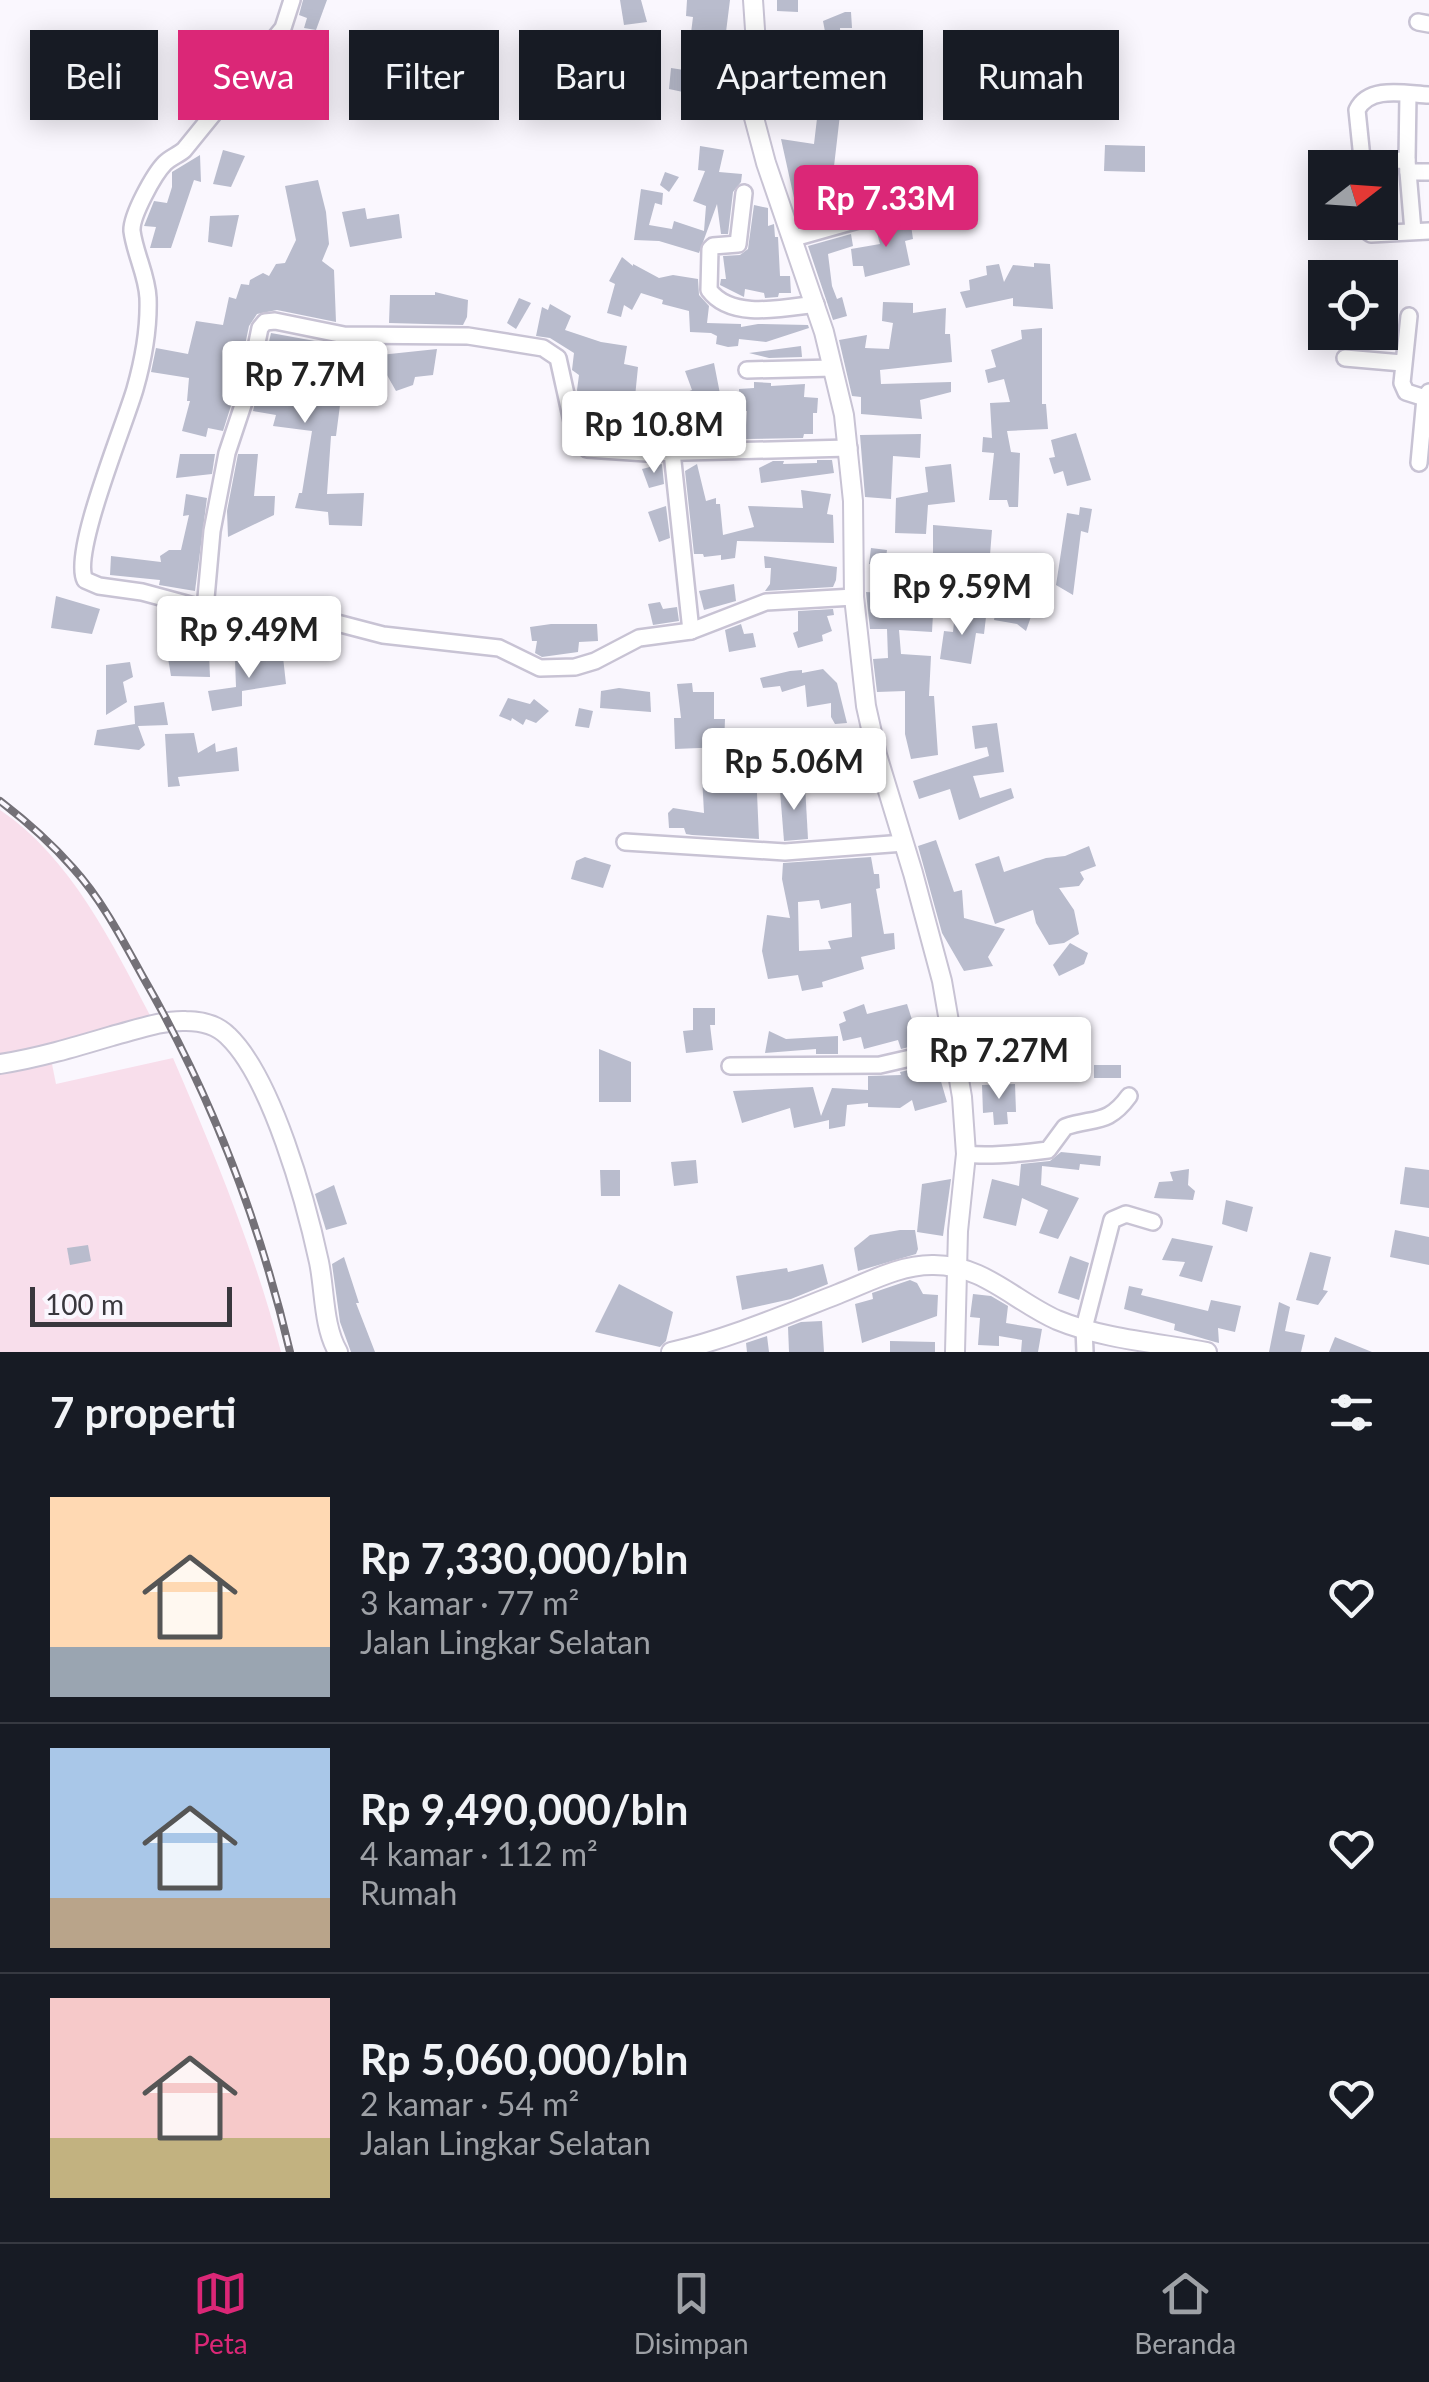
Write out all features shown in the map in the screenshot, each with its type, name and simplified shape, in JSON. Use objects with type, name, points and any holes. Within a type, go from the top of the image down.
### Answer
[{"type":"street","points":[[292,0],[283,28],[184,150],[166,162],[133,220],[132,232],[144,268],[148,298],[145,338],[135,390],[118,434],[82,562],[85,580],[205,609],[314,617],[383,635],[498,648],[540,668],[595,662],[639,638],[690,632],[766,602],[854,597]]},
{"type":"street","points":[[753,0],[754,114],[766,163],[816,304],[833,368],[848,448],[861,670],[876,755],[942,981],[966,1126],[955,1352]]},
{"type":"street","points":[[1408,94],[1408,166],[1421,231]]},
{"type":"street","points":[[1361,150],[1357,110],[1361,102],[1375,95],[1429,95]]},
{"type":"street","points":[[1398,166],[1429,172]]},
{"type":"street","points":[[744,193],[738,244],[710,249],[709,290],[732,307],[775,309],[816,304]]},
{"type":"street","points":[[794,238],[890,211]]},
{"type":"street","points":[[1408,316],[1402,362],[1406,392],[1427,396],[1419,463]]},
{"type":"street","points":[[205,609],[212,532],[228,453],[246,396],[260,328],[265,322],[344,335],[468,336],[543,348],[558,358],[581,446],[600,452],[848,448]]},
{"type":"street","points":[[1345,358],[1402,362]]},
{"type":"street","points":[[746,370],[833,368]]},
{"type":"street","points":[[672,452],[690,632]]},
{"type":"street","points":[[770,779],[876,755]]},
{"type":"street","points":[[625,842],[784,852],[904,843]]},
{"type":"street","points":[[0,1064],[169,1021],[202,1022],[230,1037],[262,1088],[284,1143],[306,1208],[328,1321],[338,1352]]},
{"type":"street","points":[[730,1066],[880,1065],[954,1048]]},
{"type":"street","points":[[966,1154],[986,1157],[1012,1151],[1048,1150],[1065,1126],[1108,1118],[1129,1096]]},
{"type":"street","points":[[1085,1352],[1084,1328],[1112,1220],[1126,1214],[1152,1222]]},
{"type":"street","points":[[671,1352],[794,1312],[909,1266],[957,1266],[1004,1288],[1055,1319],[1207,1352]]},
{"type":"shaded area","points":[[0,810],[26,830],[70,878],[106,934],[153,1021],[0,1057]]},
{"type":"shaded area","points":[[173,1058],[233,1203],[281,1352],[0,1352],[0,1071],[51,1059],[56,1084]]},
{"type":"building","points":[[303,0],[327,0],[316,30],[304,28],[307,18],[299,15]]},
{"type":"building","points":[[620,0],[641,0],[647,22],[624,25]]},
{"type":"building","points":[[687,0],[730,0],[726,30],[691,30],[693,17],[686,16]]},
{"type":"building","points":[[777,0],[798,0],[798,12],[777,11]]},
{"type":"building","points":[[851,12],[852,28],[825,30],[823,21]]},
{"type":"building","points":[[671,68],[681,70],[681,92],[669,89]]},
{"type":"building","points":[[817,120],[839,120],[833,175],[829,175],[838,214],[800,225],[781,139],[814,144]]},
{"type":"building","points":[[1105,145],[1145,146],[1145,172],[1104,171]]},
{"type":"building","points":[[700,146],[724,150],[719,172],[742,174],[733,192],[728,234],[721,234],[717,204],[699,253],[659,241],[634,240],[641,189],[663,193],[662,205],[655,203],[649,225],[672,229],[674,221],[704,231],[706,206],[693,201],[705,171],[698,170]]},
{"type":"building","points":[[223,150],[245,156],[231,187],[213,184]]},
{"type":"building","points":[[200,155],[201,182],[194,180],[171,248],[150,248],[156,227],[144,226],[154,201],[167,203],[172,172]]},
{"type":"building","points":[[665,172],[679,177],[669,192],[660,185]]},
{"type":"building","points":[[897,175],[898,180],[904,178],[910,205],[900,207],[892,200],[873,204],[868,176]]},
{"type":"building","points":[[318,180],[329,244],[322,261],[334,270],[336,322],[277,310],[257,314],[249,326],[223,431],[208,428],[206,437],[182,431],[190,401],[189,378],[151,372],[156,348],[188,354],[196,321],[223,325],[229,297],[236,299],[241,284],[249,285],[250,280],[263,273],[269,276],[276,264],[285,263],[296,240],[285,186]]},
{"type":"building","points":[[754,205],[768,208],[768,226],[774,224],[778,237],[780,276],[790,276],[791,293],[765,298],[764,293],[745,289],[744,297],[720,285],[721,279],[726,279],[723,256],[740,255],[748,249]]},
{"type":"building","points":[[365,208],[367,219],[399,214],[402,238],[350,247],[342,212]]},
{"type":"building","points":[[239,215],[232,247],[208,242],[210,216]]},
{"type":"building","points":[[910,218],[913,239],[905,241],[910,265],[865,277],[863,266],[853,266],[851,249],[880,244],[876,229]]},
{"type":"building","points":[[851,234],[853,246],[828,254],[832,286],[837,299],[842,297],[847,316],[833,320],[808,246]]},
{"type":"building","points":[[622,257],[659,278],[673,275],[698,279],[699,295],[709,306],[707,323],[809,328],[766,342],[739,339],[738,346],[728,347],[716,344],[717,336],[711,333],[690,332],[689,311],[641,293],[632,310],[624,305],[621,317],[607,313],[615,284],[609,281]]},
{"type":"building","points":[[1034,263],[1050,264],[1053,309],[1013,306],[1013,298],[966,308],[960,292],[970,290],[969,280],[987,275],[986,266],[999,264],[1004,282],[1013,265],[1034,267]]},
{"type":"building","points":[[435,292],[468,300],[463,325],[389,323],[390,295]]},
{"type":"building","points":[[519,298],[531,303],[516,329],[507,323]]},
{"type":"building","points":[[883,302],[913,303],[913,313],[946,308],[945,334],[950,334],[952,362],[880,370],[881,384],[951,382],[951,392],[920,400],[922,419],[861,414],[861,397],[852,396],[839,340],[867,335],[865,348],[889,349],[893,323],[882,321]]},
{"type":"building","points":[[550,304],[571,316],[565,330],[627,346],[624,364],[638,367],[635,397],[612,395],[611,417],[601,418],[606,439],[592,438],[585,430],[577,390],[579,375],[572,370],[574,353],[550,338],[536,336],[542,307],[548,310]]},
{"type":"building","points":[[1042,328],[1042,404],[1046,404],[1048,429],[1007,431],[1011,452],[1020,453],[1018,507],[1009,507],[1007,500],[989,500],[994,453],[982,452],[983,437],[992,438],[990,403],[1010,402],[1004,379],[988,383],[985,370],[996,367],[991,350],[1022,339],[1021,330]]},
{"type":"building","points":[[271,333],[315,341],[300,402],[340,405],[336,436],[331,436],[327,494],[364,493],[362,526],[329,525],[328,512],[295,508],[302,493],[312,431],[273,426],[276,415],[253,411]]},
{"type":"building","points":[[342,346],[381,347],[380,355],[437,349],[433,375],[415,377],[413,385],[396,391],[379,361],[375,386],[347,388],[332,382]]},
{"type":"building","points":[[801,346],[802,357],[769,358],[749,353]]},
{"type":"building","points":[[714,363],[721,399],[690,403],[687,392],[692,390],[685,371]]},
{"type":"building","points":[[754,382],[771,386],[805,384],[804,397],[818,398],[813,434],[804,434],[803,438],[745,439],[747,411],[739,411],[739,389],[754,388]]},
{"type":"building","points":[[654,392],[665,394],[668,410],[642,415],[638,397]]},
{"type":"building","points":[[642,418],[644,434],[655,434],[655,442],[629,441],[627,420]]},
{"type":"building","points":[[1076,433],[1091,480],[1067,486],[1063,471],[1054,474],[1049,458],[1055,457],[1051,440]]},
{"type":"building","points":[[921,434],[920,458],[893,456],[891,499],[865,497],[860,435]]},
{"type":"building","points":[[180,454],[215,454],[212,474],[176,478]]},
{"type":"building","points":[[238,454],[258,454],[254,496],[275,496],[274,515],[228,537],[227,511]]},
{"type":"building","points":[[832,460],[834,473],[761,483],[759,468],[773,461],[784,461],[783,464]]},
{"type":"building","points":[[662,464],[664,484],[649,488],[642,469]]},
{"type":"building","points":[[697,464],[706,501],[716,498],[716,504],[720,504],[723,535],[754,527],[748,506],[803,508],[801,490],[831,494],[827,514],[833,515],[834,543],[737,541],[735,558],[721,560],[721,555],[694,554],[685,471]]},
{"type":"building","points":[[951,464],[955,502],[928,505],[926,534],[895,533],[896,498],[928,492],[925,467]]},
{"type":"building","points":[[186,494],[207,498],[195,591],[159,585],[160,580],[110,575],[111,556],[161,562],[160,556],[169,550],[181,550],[189,515],[183,516]]},
{"type":"building","points":[[666,506],[670,538],[659,542],[648,512]]},
{"type":"building","points":[[1080,507],[1092,509],[1088,533],[1081,531],[1073,595],[1056,585],[1067,513],[1079,515]]},
{"type":"building","points":[[933,525],[992,530],[988,580],[928,575],[929,562],[933,563]]},
{"type":"building","points":[[871,548],[887,550],[885,566],[869,564]]},
{"type":"building","points":[[764,556],[837,567],[836,580],[833,587],[765,591],[770,584],[771,568],[765,568]]},
{"type":"building","points":[[734,584],[736,601],[704,610],[699,591]]},
{"type":"building","points":[[866,592],[934,596],[932,632],[899,630],[901,654],[931,656],[929,696],[934,696],[938,755],[911,759],[905,734],[905,691],[877,692],[873,659],[888,658],[887,629],[870,629]]},
{"type":"building","points":[[56,596],[100,609],[92,634],[51,628]]},
{"type":"building","points":[[1012,597],[1035,605],[1026,631],[1017,624],[994,620],[998,600]]},
{"type":"building","points":[[660,602],[663,609],[677,607],[679,621],[653,625],[648,604]]},
{"type":"building","points":[[833,609],[834,615],[827,616],[832,631],[822,635],[823,641],[798,648],[793,633],[798,631],[798,611]]},
{"type":"building","points":[[955,612],[986,617],[984,634],[976,633],[971,664],[940,659],[944,631],[953,632]]},
{"type":"building","points":[[597,624],[598,641],[579,642],[578,652],[542,657],[535,653],[537,641],[532,641],[530,627]]},
{"type":"building","points":[[741,624],[744,634],[753,633],[756,647],[729,652],[725,630]]},
{"type":"building","points":[[214,632],[239,636],[238,654],[214,652]]},
{"type":"building","points":[[209,654],[210,677],[171,676],[168,658]]},
{"type":"building","points":[[258,655],[258,659],[283,657],[286,684],[242,691],[242,706],[212,711],[208,691],[236,687],[235,660]]},
{"type":"building","points":[[130,662],[133,677],[123,682],[127,702],[106,715],[106,665]]},
{"type":"building","points":[[823,669],[837,683],[847,723],[835,724],[831,703],[807,707],[805,685],[782,692],[780,686],[763,688],[760,678],[790,671]]},
{"type":"building","points":[[692,683],[693,692],[714,692],[714,719],[725,719],[724,747],[675,749],[674,718],[681,718],[677,684]]},
{"type":"building","points":[[619,688],[650,692],[651,712],[600,708],[601,691]]},
{"type":"building","points":[[508,698],[530,704],[534,699],[549,711],[536,723],[526,719],[523,725],[499,716]]},
{"type":"building","points":[[164,702],[168,725],[138,726],[145,745],[139,750],[94,745],[97,730],[135,724],[134,706]]},
{"type":"building","points":[[579,708],[593,711],[589,728],[575,726]]},
{"type":"building","points":[[997,723],[1004,772],[973,776],[980,798],[1011,788],[1014,798],[959,820],[950,789],[919,799],[913,781],[989,756],[987,747],[975,749],[972,726]]},
{"type":"building","points":[[194,733],[198,753],[215,743],[216,752],[237,747],[239,771],[178,777],[180,786],[168,787],[165,734]]},
{"type":"building","points":[[838,739],[840,752],[803,760],[800,744]]},
{"type":"building","points":[[705,758],[723,765],[721,784],[747,781],[753,776],[759,781],[764,789],[757,793],[759,839],[692,835],[686,834],[684,828],[669,828],[668,813],[673,808],[704,813]]},
{"type":"building","points":[[805,785],[808,839],[784,841],[780,791]]},
{"type":"building","points":[[936,840],[954,892],[962,890],[964,918],[1005,929],[988,957],[993,966],[964,971],[942,933],[918,846]]},
{"type":"building","points":[[1089,846],[1096,866],[1080,872],[1084,879],[1079,886],[1059,888],[1074,910],[1079,934],[1064,943],[1049,945],[1033,910],[995,924],[975,864],[999,856],[1004,872]]},
{"type":"building","points":[[585,857],[611,865],[603,888],[571,879],[576,861]]},
{"type":"building","points":[[871,857],[874,874],[879,874],[880,888],[876,889],[884,934],[894,933],[895,949],[861,957],[864,969],[822,982],[823,987],[802,991],[798,975],[768,979],[762,951],[767,915],[790,918],[782,879],[783,863]],"holes":[[[819,900],[821,909],[851,903],[852,937],[828,941],[831,949],[799,951],[798,902]]]},
{"type":"building","points":[[1070,943],[1088,953],[1084,964],[1059,976],[1053,965]]},
{"type":"building","points":[[864,1004],[867,1014],[907,1004],[915,1029],[929,1026],[933,1041],[901,1049],[898,1040],[864,1049],[861,1037],[843,1041],[839,1024],[846,1021],[843,1012]]},
{"type":"building","points":[[693,1008],[715,1008],[715,1025],[710,1025],[713,1050],[686,1053],[683,1031],[693,1030]]},
{"type":"building","points":[[769,1031],[786,1039],[838,1036],[838,1054],[816,1054],[816,1049],[765,1053]]},
{"type":"building","points":[[1071,1045],[1088,1049],[1083,1067],[1066,1063]]},
{"type":"building","points":[[599,1049],[631,1062],[631,1102],[599,1102]]},
{"type":"building","points":[[940,1063],[947,1102],[915,1111],[912,1100],[900,1108],[868,1107],[868,1103],[847,1105],[845,1126],[829,1129],[829,1120],[794,1128],[790,1108],[742,1123],[733,1091],[813,1087],[821,1116],[832,1088],[868,1090],[868,1076],[901,1075],[900,1072]]},
{"type":"building","points":[[1094,1065],[1121,1065],[1121,1078],[1094,1078]]},
{"type":"building","points":[[1015,1084],[1016,1112],[1007,1112],[1008,1124],[994,1125],[993,1112],[983,1113],[982,1085]]},
{"type":"building","points":[[1061,1152],[1101,1156],[1100,1166],[1080,1164],[1079,1170],[1042,1166],[1041,1185],[1079,1198],[1058,1239],[1039,1233],[1048,1210],[1022,1198],[1016,1226],[983,1218],[992,1179],[1019,1186],[1021,1164],[1050,1161]]},
{"type":"building","points":[[696,1160],[698,1183],[674,1186],[671,1162]]},
{"type":"building","points":[[1405,1167],[1429,1170],[1429,1208],[1400,1204]]},
{"type":"building","points":[[1189,1169],[1188,1185],[1195,1191],[1193,1200],[1154,1198],[1159,1182],[1173,1181],[1170,1172]]},
{"type":"building","points":[[600,1170],[620,1170],[620,1196],[601,1196]]},
{"type":"building","points":[[951,1179],[943,1236],[917,1232],[922,1184]]},
{"type":"building","points":[[334,1185],[347,1224],[326,1230],[315,1194]]},
{"type":"building","points":[[1226,1200],[1253,1207],[1247,1232],[1222,1224]]},
{"type":"building","points":[[915,1230],[916,1254],[858,1271],[854,1248],[870,1235]]},
{"type":"building","points":[[1395,1230],[1429,1237],[1429,1265],[1390,1257]]},
{"type":"building","points":[[1172,1238],[1213,1246],[1202,1282],[1179,1276],[1185,1262],[1162,1260]]},
{"type":"building","points":[[88,1245],[91,1261],[70,1265],[67,1248]]},
{"type":"building","points":[[1310,1252],[1331,1257],[1323,1290],[1328,1291],[1318,1305],[1296,1300]]},
{"type":"building","points":[[1070,1256],[1089,1263],[1079,1300],[1058,1293]]},
{"type":"building","points":[[344,1257],[375,1352],[351,1352],[340,1322],[332,1264]]},
{"type":"building","points":[[823,1264],[828,1284],[791,1299],[742,1310],[736,1276],[787,1268],[788,1272]]},
{"type":"building","points":[[910,1280],[917,1283],[923,1294],[938,1295],[937,1316],[862,1343],[855,1304],[873,1299],[872,1293]]},
{"type":"building","points":[[619,1284],[673,1312],[666,1341],[660,1347],[595,1332]]},
{"type":"building","points":[[1129,1286],[1143,1289],[1141,1295],[1208,1311],[1211,1300],[1241,1306],[1235,1332],[1218,1328],[1219,1343],[1174,1330],[1175,1324],[1124,1309]]},
{"type":"building","points":[[973,1294],[991,1296],[1008,1306],[1006,1323],[1042,1329],[1038,1352],[1021,1352],[1022,1340],[999,1336],[999,1346],[978,1345],[980,1318],[970,1317]]},
{"type":"building","points":[[1279,1302],[1290,1307],[1285,1331],[1305,1335],[1301,1352],[1269,1352]]},
{"type":"building","points":[[822,1321],[824,1352],[789,1352],[788,1327]]},
{"type":"building","points":[[767,1336],[769,1352],[747,1352],[746,1343]]},
{"type":"building","points":[[1335,1337],[1372,1352],[1329,1352]]},
{"type":"building","points":[[890,1341],[935,1342],[935,1352],[890,1352]]},
{"type":"railway","points":[[0,801],[47,841],[83,880],[111,920],[168,1022],[211,1112],[248,1206],[290,1352]]}]
